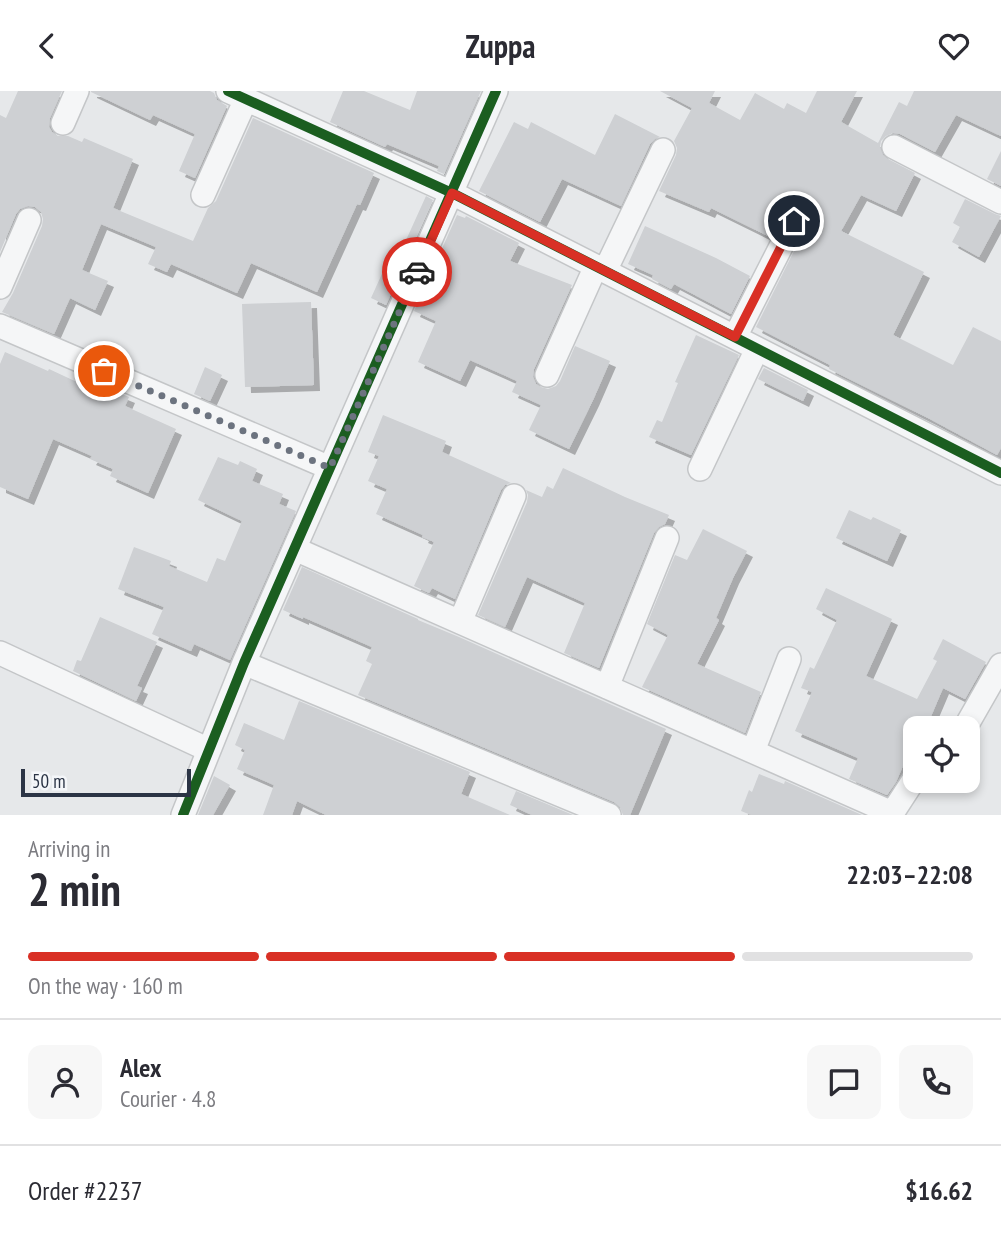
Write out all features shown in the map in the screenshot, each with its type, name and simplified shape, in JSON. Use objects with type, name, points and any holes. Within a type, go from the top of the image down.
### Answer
[{"type":"street","points":[[63,123],[77,91]]},
{"type":"street","points":[[183,815],[244,663],[496,91]]},
{"type":"street","points":[[203,195],[237,95],[452,193],[1001,473]]},
{"type":"street","points":[[894,147],[1001,202]]},
{"type":"street","points":[[547,375],[663,150]]},
{"type":"street","points":[[0,287],[29,220]]},
{"type":"street","points":[[735,337],[794,221]]},
{"type":"street","points":[[1,330],[330,468]]},
{"type":"street","points":[[700,469],[757,349]]},
{"type":"street","points":[[460,622],[514,496]]},
{"type":"street","points":[[607,687],[667,538]]},
{"type":"street","points":[[295,549],[891,814],[905,793]]},
{"type":"street","points":[[0,653],[209,750]]},
{"type":"street","points":[[753,751],[789,659]]},
{"type":"street","points":[[244,663],[608,815]]},
{"type":"street","points":[[972,716],[1001,665]]},
{"type":"building","points":[[18,91],[62,91],[50,118],[49,127],[52,132],[82,142],[84,138],[133,159],[113,208],[193,241],[208,208],[216,201],[253,118],[374,173],[317,292],[251,263],[237,293],[171,264],[167,272],[148,264],[156,247],[101,224],[82,270],[108,281],[95,310],[70,298],[54,334],[2,312],[13,293],[43,219],[41,212],[35,207],[20,209],[0,252],[0,115],[6,118]]},
{"type":"building","points":[[91,91],[210,91],[217,100],[227,106],[195,178],[179,171],[195,134],[153,115],[150,120]]},
{"type":"building","points":[[343,91],[364,91],[410,110],[417,91],[481,91],[444,174],[437,171],[439,166],[387,144],[385,147],[330,122]]},
{"type":"building","points":[[660,91],[715,91],[709,103],[740,120],[755,93],[784,109],[787,103],[806,113],[817,91],[857,91],[841,122],[878,143],[899,102],[907,106],[914,91],[1001,91],[1001,136],[956,115],[935,152],[900,134],[886,136],[880,147],[883,155],[915,173],[896,211],[861,195],[841,231],[924,272],[893,335],[953,365],[973,327],[1001,341],[1001,448],[997,455],[829,369],[830,365],[756,327],[806,227],[806,214],[800,208],[786,210],[770,237],[711,208],[709,212],[659,191],[676,155],[674,141],[692,108]]},
{"type":"building","points":[[615,114],[660,137],[650,144],[621,206],[562,179],[540,222],[479,191],[514,122],[528,129],[531,122],[595,155]]},
{"type":"building","points":[[1001,151],[1001,186],[987,179]]},
{"type":"building","points":[[426,196],[433,200],[386,305],[371,298],[390,256],[397,260]]},
{"type":"building","points":[[965,199],[1001,216],[979,257],[952,242],[960,227],[953,223]]},
{"type":"building","points":[[457,215],[466,216],[519,243],[510,261],[572,285],[534,369],[536,384],[548,389],[556,386],[575,346],[610,361],[569,449],[529,430],[541,405],[512,392],[517,381],[470,360],[460,381],[418,362],[436,321],[414,311]]},
{"type":"building","points":[[645,226],[750,276],[731,314],[674,284],[671,289],[652,279],[653,275],[628,264]]},
{"type":"building","points":[[311,302],[314,385],[245,387],[242,304]]},
{"type":"building","points":[[696,335],[739,355],[691,455],[649,437],[657,420],[662,422],[678,383],[675,382]]},
{"type":"building","points":[[5,352],[109,397],[112,390],[129,397],[125,406],[176,429],[148,493],[110,476],[113,469],[90,459],[92,456],[53,439],[28,499],[0,487],[0,364]]},
{"type":"building","points":[[205,367],[222,375],[210,401],[194,394]]},
{"type":"building","points":[[764,368],[808,390],[803,401],[758,379]]},
{"type":"building","points":[[383,415],[446,441],[442,452],[511,483],[501,490],[455,599],[432,588],[429,593],[414,586],[434,542],[376,514],[387,489],[368,481],[379,456],[368,452]]},
{"type":"building","points":[[218,457],[238,465],[240,461],[257,469],[252,481],[283,494],[279,504],[296,511],[230,660],[194,644],[191,651],[152,634],[164,607],[118,589],[134,547],[171,561],[169,566],[207,582],[217,558],[225,561],[242,521],[198,500]]},
{"type":"building","points":[[563,468],[669,515],[665,524],[654,533],[599,668],[564,653],[585,603],[527,577],[505,627],[478,615],[527,502],[526,490],[542,497],[547,486],[553,489]]},
{"type":"building","points":[[849,510],[901,530],[887,561],[836,538]]},
{"type":"building","points":[[703,529],[747,551],[716,618],[719,620],[697,664],[761,692],[745,733],[642,687],[668,635],[647,624],[675,555],[687,560]]},
{"type":"building","points":[[302,567],[666,729],[630,815],[623,815],[614,802],[358,695],[372,664],[366,661],[372,647],[283,610]]},
{"type":"building","points":[[826,588],[892,619],[866,676],[917,699],[937,661],[933,659],[943,639],[986,662],[965,699],[943,688],[931,716],[903,716],[903,766],[887,795],[849,779],[858,758],[795,731],[812,692],[801,688],[810,667],[814,669],[837,620],[816,609]]},
{"type":"building","points":[[100,617],[157,642],[137,686],[142,688],[136,701],[73,671],[77,660],[81,661]]},
{"type":"building","points":[[299,701],[470,772],[461,794],[510,815],[326,815],[297,801],[292,815],[263,815],[274,785],[237,769],[245,750],[235,745],[244,723],[284,740]]},
{"type":"building","points":[[759,774],[784,784],[785,781],[862,815],[751,815],[741,811]]},
{"type":"building","points":[[214,776],[230,785],[213,815],[198,815]]},
{"type":"building","points":[[516,791],[573,815],[532,815],[510,805]]},
{"type":"cycle path","points":[[228,91],[452,193],[1001,473]]},
{"type":"cycle path","points":[[183,815],[244,663],[496,91]]},
{"type":"way so far","points":[[104,371],[330,468],[417,272]]},
{"type":"route","points":[[417,272],[452,193],[735,337],[794,221]]}]
